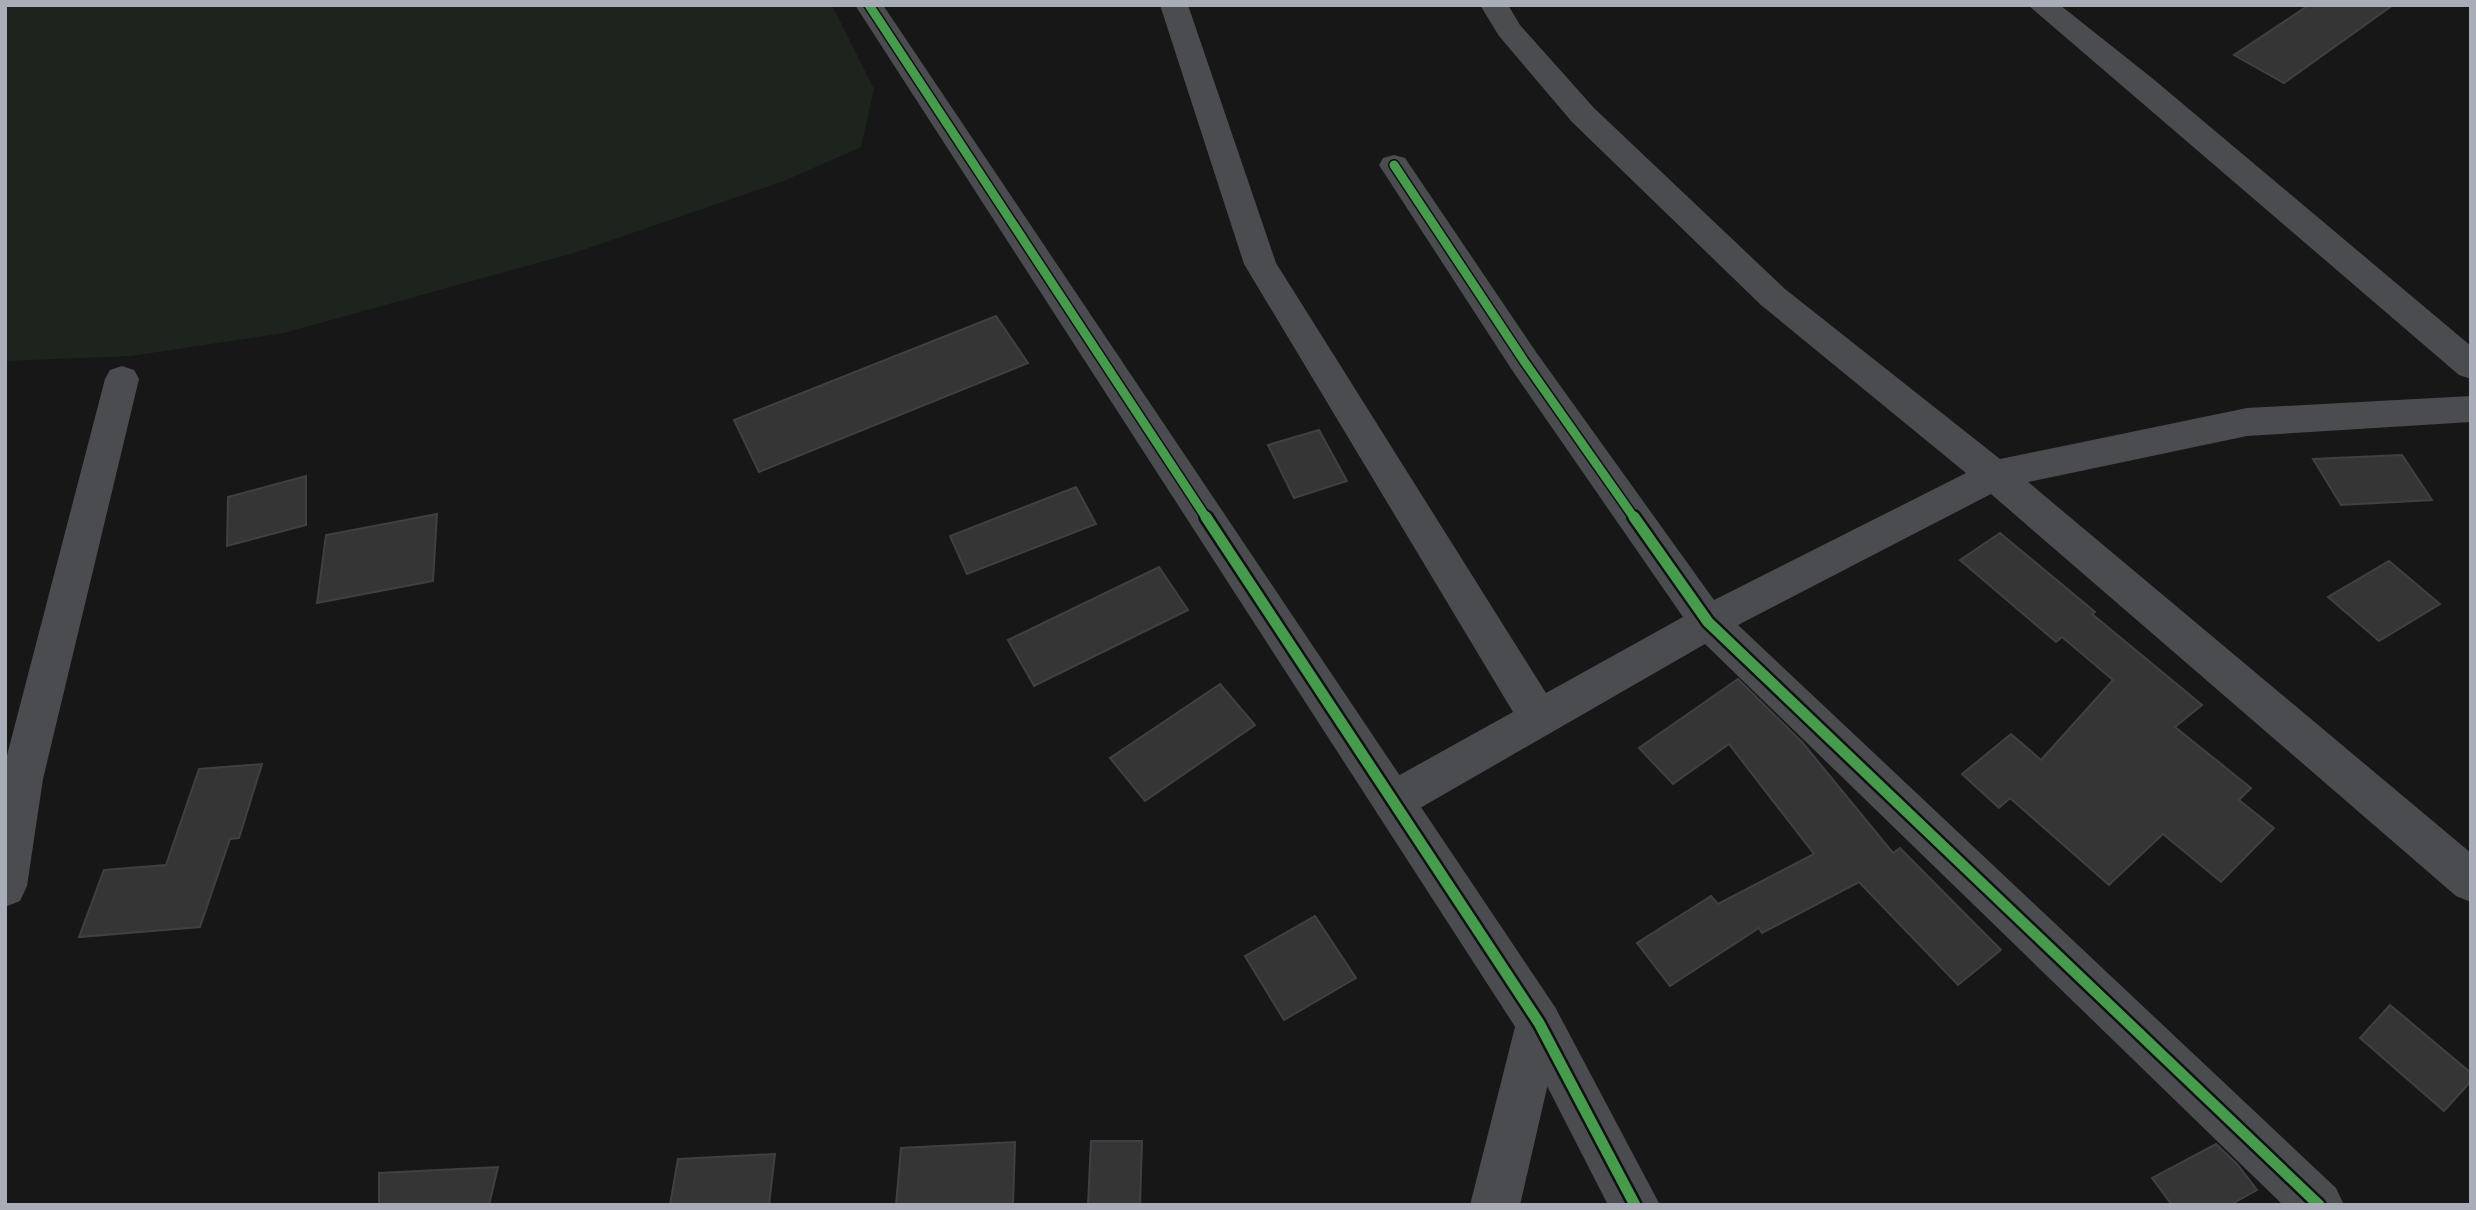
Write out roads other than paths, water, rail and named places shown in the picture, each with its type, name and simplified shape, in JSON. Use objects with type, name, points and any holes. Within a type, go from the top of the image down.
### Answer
[{"type":"street","points":[[869,5],[1539,1023],[1635,1205]]},
{"type":"street","points":[[1174,5],[1260,264],[1539,718]]},
{"type":"street","points":[[1494,5],[1509,30],[1583,115],[1773,297],[1994,475],[2471,881]]},
{"type":"street","points":[[2042,5],[2142,85],[2471,366]]},
{"type":"street","points":[[1394,165],[1524,361],[1708,622],[2319,1205]]},
{"type":"street","points":[[5,886],[22,779],[122,379]]},
{"type":"street","points":[[1393,801],[1708,622],[1994,475],[2247,422],[2471,409]]},
{"type":"street","points":[[1494,1205],[1539,1023]]}]
